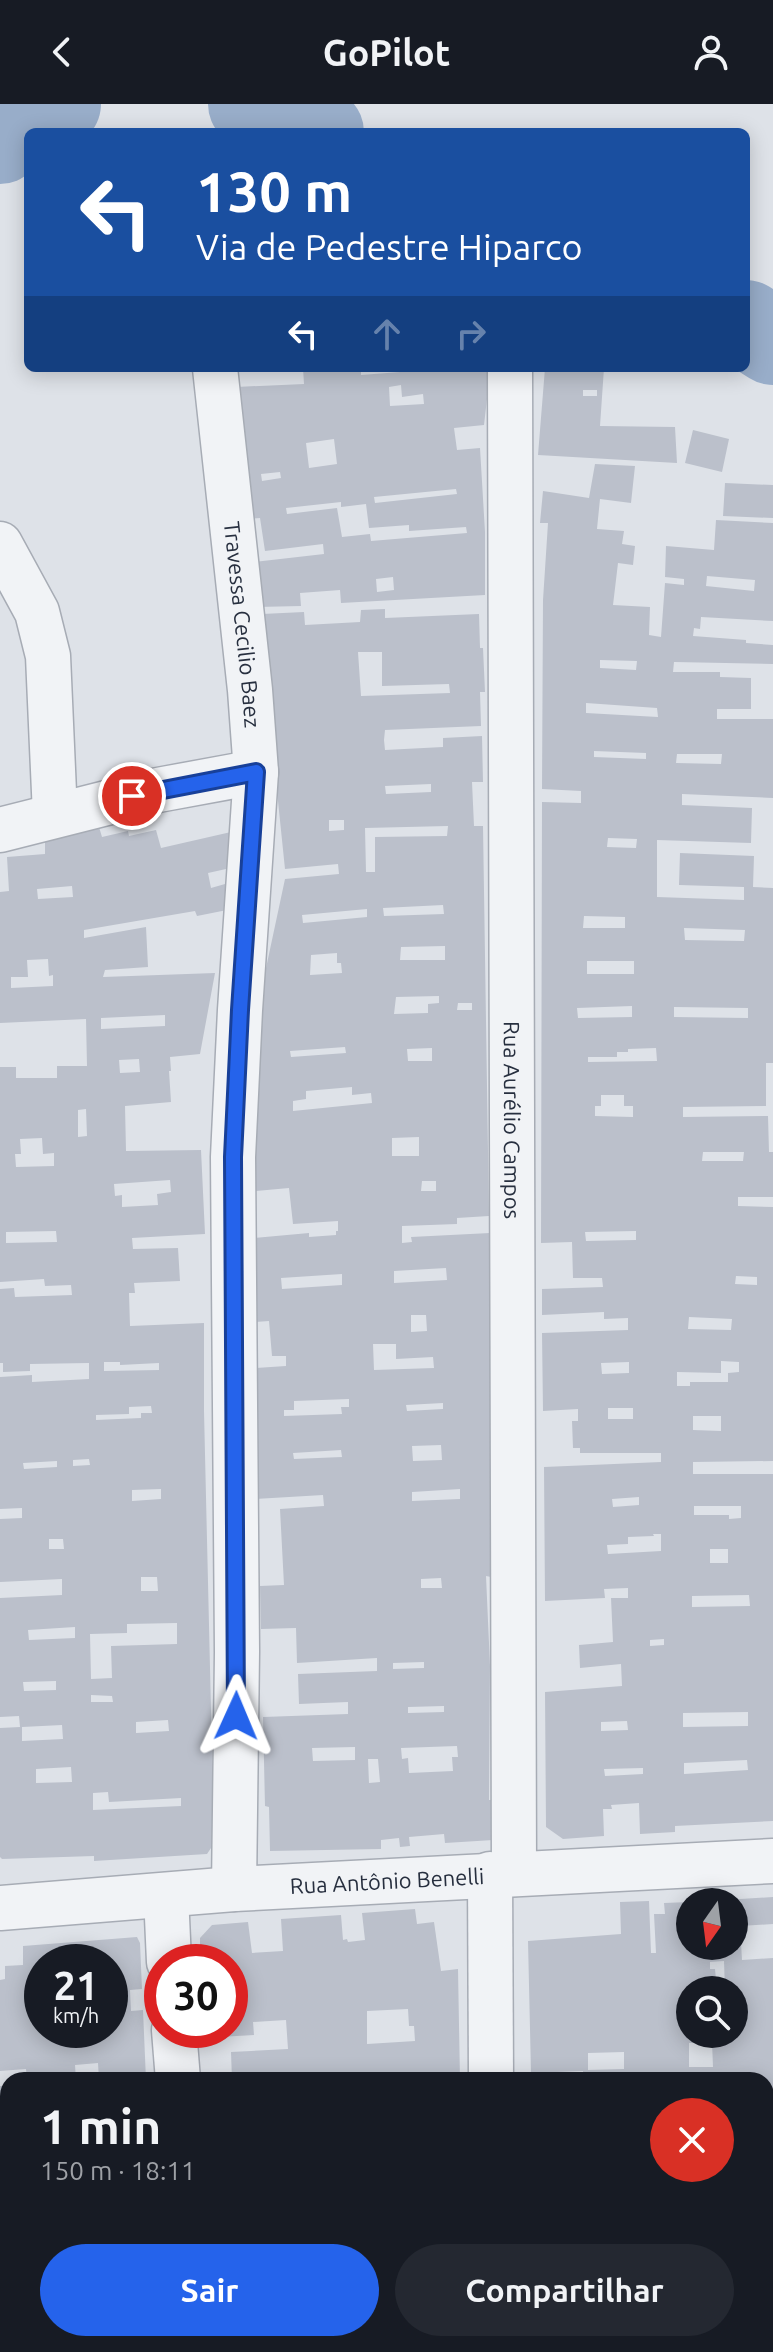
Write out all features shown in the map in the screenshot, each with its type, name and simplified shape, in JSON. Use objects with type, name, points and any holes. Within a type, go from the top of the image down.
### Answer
[{"type":"street","name":"Travessa Cecilio Baez","points":[[215,372],[256,772],[233,1157],[237,1652],[234,1889]]},
{"type":"street","name":"Rua Aurélio Campos","points":[[491,2072],[502,1874],[512,1765],[510,372]]},
{"type":"street","points":[[0,544],[37,612],[48,656],[55,815]]},
{"type":"street","points":[[0,830],[158,790],[256,772]]},
{"type":"street","name":"Rua Antônio Benelli","points":[[0,1908],[234,1889],[773,1861]]},
{"type":"street","points":[[166,1895],[168,1944]]},
{"type":"street","points":[[175,2048],[177,2072]]},
{"type":"building","points":[[303,372],[361,372],[361,375],[488,372],[484,425],[454,428],[457,450],[480,448],[485,595],[341,603],[340,590],[300,593],[301,606],[257,607],[253,562],[324,554],[323,544],[265,551],[260,518],[249,519],[236,387],[304,384]],"holes":[[[401,385],[402,397],[423,394],[424,404],[390,406],[389,387]],[[334,439],[337,464],[309,468],[306,443]],[[280,472],[281,478],[262,481],[261,474]],[[456,489],[457,494],[375,503],[374,497]],[[341,502],[341,507],[366,504],[369,528],[409,525],[409,531],[466,527],[467,533],[371,541],[370,534],[342,537],[337,508],[287,514],[286,508]],[[393,577],[394,590],[377,592],[376,579]]]},
{"type":"building","points":[[545,372],[604,372],[600,426],[675,427],[677,463],[538,455]],"holes":[[[583,390],[597,390],[597,396],[583,396]]]},
{"type":"building","points":[[693,430],[729,439],[722,472],[685,463]]},
{"type":"building","points":[[595,464],[635,466],[631,503],[600,499],[597,529],[624,531],[622,544],[635,546],[633,565],[618,563],[613,605],[650,607],[649,635],[661,637],[665,583],[684,585],[684,579],[665,577],[666,546],[714,550],[716,520],[773,523],[773,621],[701,617],[700,629],[694,628],[693,636],[773,645],[773,664],[674,662],[673,672],[720,672],[720,677],[751,678],[751,709],[717,709],[717,719],[773,719],[773,798],[682,794],[682,805],[752,808],[751,843],[657,840],[657,897],[744,900],[744,887],[679,885],[680,853],[754,856],[753,887],[773,888],[773,1063],[766,1063],[766,1106],[683,1107],[683,1117],[768,1116],[769,1152],[773,1152],[773,1197],[738,1197],[738,1206],[773,1207],[773,1461],[693,1462],[693,1474],[773,1474],[773,1821],[675,1826],[675,1832],[640,1834],[639,1803],[611,1805],[612,1809],[603,1809],[604,1836],[563,1839],[546,1827],[545,1692],[622,1686],[621,1664],[580,1668],[579,1645],[613,1642],[611,1598],[628,1598],[628,1588],[604,1589],[605,1598],[545,1601],[544,1467],[661,1462],[661,1453],[580,1453],[580,1448],[573,1448],[572,1421],[578,1421],[578,1409],[543,1411],[542,1333],[628,1330],[628,1318],[604,1319],[604,1312],[542,1315],[542,1289],[603,1287],[602,1278],[573,1278],[572,1242],[541,1243],[542,802],[581,803],[581,791],[542,789],[543,600],[548,523],[540,523],[543,491],[589,498]],"holes":[[[707,576],[755,580],[754,591],[706,586]],[[600,660],[637,661],[636,670],[600,668]],[[586,703],[657,708],[658,717],[586,713]],[[594,751],[646,753],[646,759],[594,757]],[[677,754],[722,754],[721,764],[676,763]],[[608,838],[637,839],[636,848],[607,847]],[[584,916],[625,917],[625,928],[583,928]],[[684,928],[745,930],[744,941],[685,940]],[[587,961],[634,961],[634,974],[587,974]],[[632,1006],[632,1017],[578,1018],[577,1008]],[[674,1007],[748,1008],[748,1018],[674,1017]],[[656,1048],[657,1061],[588,1062],[588,1057],[617,1057],[617,1052],[628,1052],[628,1049]],[[601,1095],[624,1095],[624,1106],[633,1106],[633,1117],[595,1116],[595,1106],[601,1106]],[[703,1152],[744,1152],[743,1161],[702,1161]],[[636,1231],[636,1240],[586,1241],[585,1232]],[[736,1276],[757,1277],[757,1285],[735,1284]],[[689,1317],[732,1319],[731,1330],[688,1329]],[[721,1361],[739,1362],[739,1372],[728,1373],[728,1382],[690,1382],[690,1386],[677,1386],[677,1372],[721,1373]],[[629,1362],[629,1373],[602,1374],[601,1363]],[[608,1408],[633,1408],[633,1419],[608,1419]],[[693,1416],[721,1416],[721,1431],[693,1430]],[[639,1497],[639,1505],[613,1507],[612,1499]],[[694,1506],[741,1506],[741,1518],[694,1515]],[[661,1534],[661,1551],[608,1554],[607,1545],[628,1544],[628,1537]],[[710,1549],[728,1549],[728,1563],[710,1563]],[[749,1595],[750,1606],[692,1607],[692,1596]],[[664,1639],[664,1645],[650,1646],[650,1640]],[[748,1712],[748,1726],[683,1727],[683,1713]],[[627,1721],[628,1730],[601,1731],[601,1722]],[[747,1760],[748,1770],[684,1774],[684,1763]],[[643,1768],[643,1774],[605,1776],[604,1769]]]},
{"type":"building","points":[[725,483],[773,485],[773,518],[723,516]]},
{"type":"building","points":[[385,609],[385,618],[479,614],[480,648],[483,648],[485,692],[480,692],[481,726],[385,730],[384,740],[385,750],[443,747],[443,738],[482,736],[483,782],[472,782],[474,826],[483,826],[489,1216],[457,1218],[457,1224],[402,1226],[402,1243],[412,1242],[411,1237],[490,1233],[491,1577],[486,1576],[490,1666],[489,1800],[492,1800],[493,1840],[445,1843],[444,1834],[409,1837],[410,1846],[400,1847],[399,1838],[381,1840],[381,1849],[270,1851],[269,1807],[265,1806],[263,1717],[348,1714],[348,1702],[299,1704],[298,1674],[377,1671],[377,1658],[297,1663],[296,1628],[261,1629],[260,1586],[284,1585],[280,1509],[324,1506],[323,1495],[255,1499],[253,1411],[257,1411],[256,1368],[286,1366],[286,1356],[272,1356],[269,1321],[255,1322],[253,1238],[309,1233],[309,1237],[336,1235],[338,1221],[293,1224],[289,1188],[256,1191],[256,1015],[285,879],[339,874],[338,864],[285,869],[262,614],[304,612],[305,625],[360,622],[361,610]],"holes":[[[358,652],[382,652],[382,686],[449,684],[450,693],[361,696]],[[431,784],[431,792],[386,794],[385,786]],[[329,820],[344,820],[344,830],[329,831]],[[448,826],[447,836],[375,837],[375,872],[366,872],[365,828]],[[443,905],[444,914],[384,916],[383,908]],[[367,909],[367,917],[303,923],[302,915]],[[445,946],[445,960],[400,960],[401,947]],[[337,953],[337,963],[341,963],[342,973],[310,975],[311,955]],[[439,996],[439,1003],[428,1004],[428,1013],[394,1014],[396,997]],[[458,1003],[472,1003],[472,1010],[457,1010]],[[345,1047],[346,1053],[291,1057],[290,1051]],[[432,1048],[432,1061],[408,1061],[407,1049]],[[352,1087],[352,1095],[371,1093],[372,1103],[293,1111],[293,1101],[306,1099],[306,1091]],[[419,1137],[419,1156],[392,1156],[392,1138]],[[422,1181],[436,1181],[436,1191],[421,1191]],[[446,1268],[447,1280],[394,1283],[394,1271]],[[342,1274],[342,1285],[282,1289],[281,1278]],[[411,1315],[426,1315],[427,1331],[411,1332]],[[373,1344],[396,1344],[396,1359],[433,1357],[434,1368],[374,1370]],[[349,1399],[349,1407],[341,1407],[342,1414],[284,1416],[284,1410],[294,1410],[294,1401]],[[443,1403],[443,1409],[407,1411],[406,1405]],[[441,1445],[442,1460],[413,1461],[412,1446]],[[341,1450],[342,1457],[294,1459],[293,1453]],[[460,1489],[460,1499],[412,1501],[412,1492]],[[441,1578],[442,1588],[421,1588],[421,1579]],[[424,1662],[424,1668],[393,1669],[393,1663]],[[444,1706],[444,1712],[408,1713],[408,1707]],[[457,1746],[458,1757],[452,1757],[453,1771],[409,1773],[408,1758],[402,1759],[401,1748]],[[355,1747],[355,1760],[313,1761],[312,1748]],[[368,1759],[378,1759],[380,1782],[369,1783]]]},
{"type":"building","points":[[99,827],[102,837],[128,831],[129,836],[156,830],[161,848],[231,832],[235,867],[208,873],[211,888],[232,882],[227,910],[197,916],[195,911],[84,930],[84,938],[146,927],[148,967],[105,970],[103,977],[215,973],[200,1054],[170,1057],[171,1102],[125,1106],[126,1151],[201,1150],[205,1234],[132,1238],[133,1249],[178,1248],[180,1281],[134,1283],[135,1293],[129,1293],[130,1326],[204,1323],[214,1839],[207,1854],[94,1861],[94,1856],[0,1857],[0,1728],[20,1727],[19,1716],[0,1717],[0,1598],[62,1595],[62,1579],[0,1582],[0,1519],[22,1518],[22,1508],[0,1509],[0,1377],[32,1375],[32,1382],[89,1379],[89,1363],[30,1364],[30,1371],[3,1372],[3,1363],[0,1363],[0,1289],[14,1288],[15,1297],[72,1295],[71,1285],[45,1286],[44,1279],[0,1282],[0,1067],[16,1067],[16,1078],[57,1078],[57,1066],[87,1066],[86,1019],[0,1023],[0,892],[9,891],[7,857],[45,854],[47,833]],"holes":[[[72,886],[73,897],[38,899],[37,889]],[[48,959],[53,986],[11,988],[11,977],[28,977],[27,960]],[[165,1015],[165,1026],[101,1029],[101,1018]],[[139,1059],[140,1072],[120,1073],[119,1060]],[[86,1109],[87,1136],[78,1137],[78,1110]],[[42,1138],[43,1154],[54,1153],[54,1166],[16,1167],[15,1154],[21,1154],[20,1139]],[[170,1180],[171,1192],[157,1194],[158,1205],[122,1207],[122,1195],[115,1196],[114,1184]],[[56,1231],[57,1242],[6,1243],[6,1232]],[[104,1362],[120,1362],[120,1365],[159,1363],[159,1370],[104,1371]],[[151,1406],[152,1413],[141,1413],[141,1418],[96,1420],[96,1415],[129,1414],[129,1407]],[[89,1459],[90,1465],[73,1466],[73,1460]],[[57,1461],[57,1467],[24,1469],[23,1463]],[[161,1489],[161,1499],[132,1501],[132,1490]],[[49,1539],[63,1539],[64,1549],[49,1549]],[[141,1577],[157,1577],[158,1591],[141,1591]],[[177,1623],[177,1644],[111,1646],[112,1678],[91,1679],[90,1634],[127,1633],[127,1624]],[[75,1627],[75,1638],[29,1640],[28,1630]],[[56,1681],[56,1690],[24,1691],[23,1682]],[[91,1695],[112,1696],[113,1702],[91,1702]],[[168,1720],[169,1731],[136,1733],[136,1722]],[[62,1725],[63,1739],[22,1741],[22,1727]],[[71,1767],[72,1782],[36,1783],[36,1769]],[[108,1792],[109,1802],[181,1798],[181,1806],[93,1810],[93,1793]]]},
{"type":"building","points":[[773,1897],[773,1924],[748,1926],[748,1899]]},
{"type":"building","points":[[649,1901],[651,1953],[656,1953],[654,1914],[665,1914],[664,1903],[676,1903],[676,1960],[773,1958],[773,2072],[531,2072],[528,1941],[621,1934],[620,1902]],"holes":[[[624,2052],[624,2069],[588,2070],[588,2053]]]},
{"type":"building","points":[[415,1909],[417,1924],[434,1922],[441,1971],[458,1969],[460,2072],[232,2072],[231,2052],[288,2049],[286,2020],[253,2022],[254,2035],[248,2035],[248,1944],[200,1944],[200,1938],[212,1925],[248,1922],[252,1953],[283,1951],[281,1919],[341,1915],[343,1940],[347,1939],[348,1942],[365,1940],[362,1913]],"holes":[[[408,2009],[409,2026],[414,2026],[415,2041],[367,2044],[367,2011]]]},
{"type":"building","points":[[137,1937],[140,1943],[142,1989],[130,1990],[131,2011],[143,2010],[146,2072],[99,2072],[98,2063],[75,2065],[75,2072],[0,2071],[0,1980],[5,1979],[5,1966],[23,1965],[24,1946],[24,2048],[128,2048],[128,1944],[48,1944]]},
{"type":"waterway","points":[[0,140],[29,111],[57,104]]},
{"type":"waterway","points":[[252,104],[310,128]]},
{"type":"waterway","points":[[750,327],[773,341]]},
{"type":"route","points":[[132,796],[256,772],[233,1157],[236,1716]]}]
